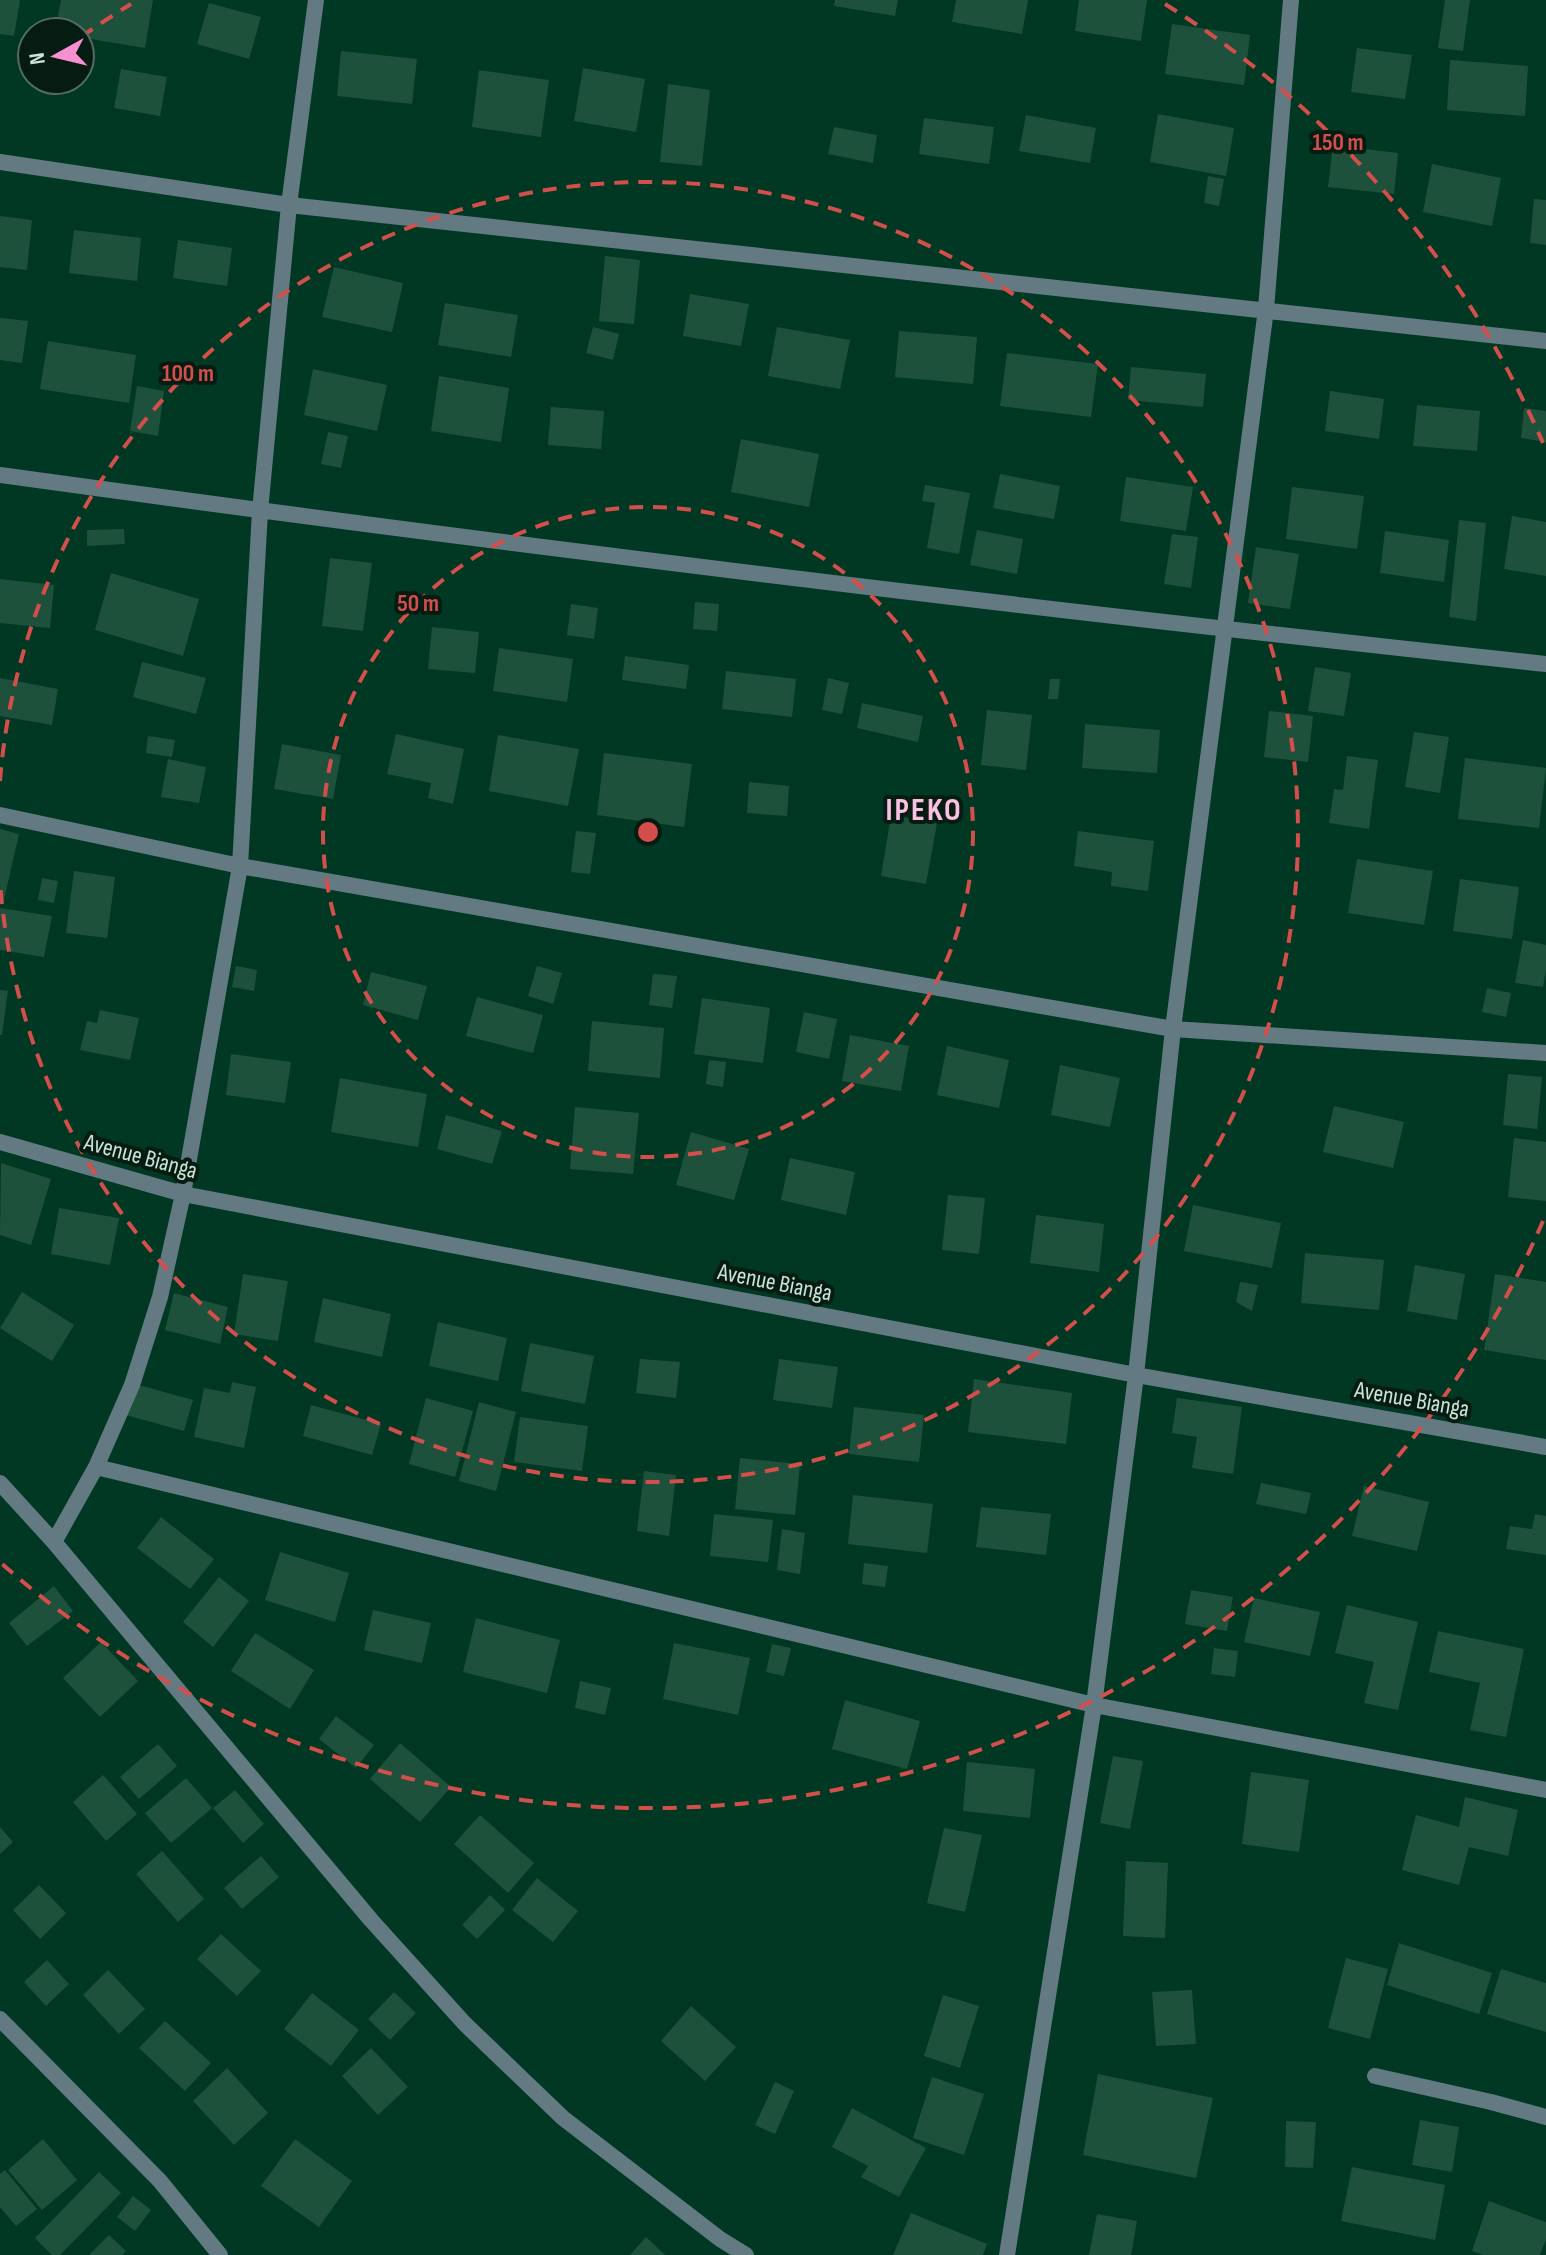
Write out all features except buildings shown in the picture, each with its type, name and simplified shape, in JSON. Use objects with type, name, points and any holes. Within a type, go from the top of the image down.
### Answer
[{"type":"street","points":[[54,1542],[96,1467],[132,1385],[160,1297],[183,1194],[240,866],[260,511],[289,205],[316,0]]},
{"type":"street","points":[[1007,2255],[1094,1705],[1136,1375],[1173,1029],[1266,309],[1291,0]]},
{"type":"street","points":[[0,162],[289,205],[1546,341]]},
{"type":"street","points":[[0,475],[260,511],[1225,630],[1546,664]]},
{"type":"street","points":[[0,815],[240,866],[1173,1029],[1546,1053]]},
{"type":"street","name":"Avenue Bianga","points":[[0,1142],[183,1194],[1136,1375],[1546,1447]]},
{"type":"street","points":[[96,1467],[1094,1705],[1546,1790]]},
{"type":"street","points":[[0,1483],[54,1542],[371,1920],[465,2024],[563,2118],[720,2239],[746,2255]]},
{"type":"street","points":[[0,2019],[160,2181],[220,2255]]},
{"type":"street","points":[[1375,2076],[1546,2117]]},
{"type":"district","name":"IPEKO","points":[[924,809]]}]
